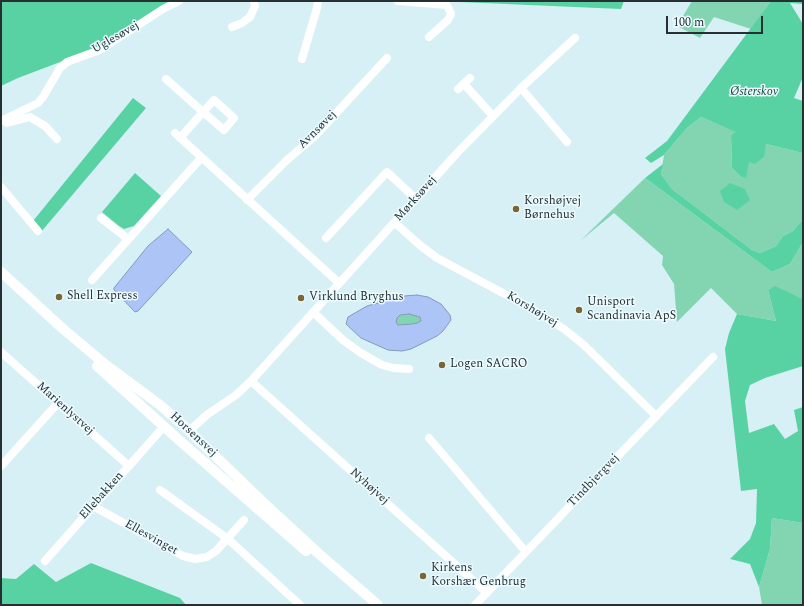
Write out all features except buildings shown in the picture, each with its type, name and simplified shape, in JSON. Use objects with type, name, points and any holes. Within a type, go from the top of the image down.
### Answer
[{"type":"main road","name":"Horsensvej","points":[[1,272],[62,328],[106,365],[160,405],[269,508],[378,605]]},
{"type":"main road","name":"Horsensvej","points":[[1,280],[368,605]]},
{"type":"main road","points":[[136,401],[146,406],[166,421],[189,431],[189,436],[195,445],[218,473]]},
{"type":"main road","points":[[136,401],[155,424],[159,432]]},
{"type":"street","name":"Uglesøvej","points":[[2,120],[38,103],[60,68],[67,62],[100,50],[163,9],[179,1]]},
{"type":"street","points":[[232,27],[242,23],[250,17],[255,6],[254,1]]},
{"type":"street","points":[[302,59],[318,1]]},
{"type":"street","points":[[398,1],[447,5],[451,14],[448,20],[429,37]]},
{"type":"street","name":"Mørksøvej","points":[[189,431],[208,414],[236,395],[252,381],[339,283],[395,224],[458,152],[521,88],[575,38]]},
{"type":"street","name":"Avnsøvej","points":[[247,200],[287,160],[315,136],[387,58]]},
{"type":"street","points":[[166,78],[204,112],[178,135],[201,158],[339,283]]},
{"type":"street","points":[[464,84],[493,116]]},
{"type":"street","points":[[521,88],[567,142]]},
{"type":"street","name":"Uglesøvej","points":[[2,120],[7,123],[30,117],[45,126],[58,139]]},
{"type":"street","points":[[92,280],[201,158]]},
{"type":"street","points":[[326,238],[387,172],[416,199]]},
{"type":"street","points":[[1,187],[38,231]]},
{"type":"street","points":[[101,218],[128,239]]},
{"type":"street","name":"Korshøjvej","points":[[395,224],[437,258],[531,308],[564,329],[584,346],[656,416]]},
{"type":"street","points":[[313,312],[344,341],[361,353],[382,365],[393,368],[409,369]]},
{"type":"street","name":"Marienlystvej","points":[[1,352],[129,466]]},
{"type":"street","name":"Tindbjergvej","points":[[475,605],[713,357]]},
{"type":"street","name":"Nyhøjvej","points":[[252,381],[487,593]]},
{"type":"street","points":[[1,466],[58,403]]},
{"type":"street","name":"Ellebakken","points":[[45,561],[159,432]]},
{"type":"street","points":[[429,438],[526,552]]},
{"type":"street","points":[[160,490],[228,539],[300,605]]},
{"type":"street","name":"Ellesvinget","points":[[93,506],[183,556],[195,559],[207,557],[216,552],[244,520]]},
{"type":"green space","points":[[1,1],[173,1],[97,48],[1,86]]},
{"type":"green space","points":[[437,1],[624,1],[621,9]]},
{"type":"green space","points":[[692,1],[771,1],[751,29],[714,17],[700,38],[677,26]]},
{"type":"green space","name":"Østerskov","points":[[771,1],[803,1],[803,4],[790,3],[803,24],[803,77],[794,98],[803,101],[803,153],[766,144],[764,157],[755,164],[749,162],[746,178],[740,176],[732,168],[731,135],[736,132],[701,117],[687,128],[664,155],[651,163],[645,158],[667,141]]},
{"type":"green space","points":[[133,98],[146,108],[41,232],[33,221]]},
{"type":"green space","points":[[701,117],[737,132],[731,135],[732,168],[740,176],[749,162],[766,144],[803,153],[803,219],[793,231],[783,236],[776,246],[760,253],[752,250],[672,189],[661,174],[664,155],[687,128]]},
{"type":"green space","points":[[663,164],[661,174],[672,189],[752,250],[760,253],[776,246],[783,236],[793,231],[803,219],[803,242],[790,264],[772,272],[645,178]]},
{"type":"green space","points":[[135,173],[161,196],[134,226],[124,229],[102,212]]},
{"type":"green space","points":[[645,178],[772,272],[790,264],[803,242],[803,299],[775,287],[768,290],[776,321],[737,314],[711,288],[677,322],[674,284],[662,265],[663,256],[614,213],[580,241]]},
{"type":"green space","points":[[730,183],[745,189],[750,200],[737,210],[724,202],[720,191]]},
{"type":"green space","points":[[775,286],[803,299],[803,366],[765,378],[750,385],[745,401],[749,433],[774,424],[785,439],[798,431],[794,410],[803,407],[803,523],[772,518],[770,549],[759,587],[750,564],[730,559],[750,539],[756,523],[757,489],[741,491],[725,349],[729,333],[737,314],[776,321],[768,290]]},
{"type":"green space","points":[[409,314],[420,317],[421,321],[412,324],[398,325],[396,322],[400,315]]},
{"type":"green space","points":[[772,518],[803,523],[803,605],[762,605],[759,587],[770,549]]},
{"type":"green space","points":[[91,563],[180,598],[186,605],[1,605],[1,578],[16,579],[34,564],[56,582]]},
{"type":"water","points":[[168,229],[192,252],[138,311],[135,312],[114,290],[114,288],[148,246]]},
{"type":"water","points":[[417,295],[428,297],[441,304],[450,315],[451,320],[443,331],[437,336],[411,349],[402,351],[388,350],[361,338],[346,324],[348,317],[367,306],[404,296]],"holes":[[[409,314],[420,317],[421,321],[417,323],[398,325],[396,322],[400,315]]]},
{"type":"place","name":"Korshøjvej Børnehus","points":[[516,209]]},
{"type":"place","name":"Shell Express","points":[[59,297]]},
{"type":"place","name":"Virklund Bryghus","points":[[301,298]]},
{"type":"place","name":"Unisport Scandinavia ApS","points":[[579,310]]},
{"type":"place","name":"Logen SACRO","points":[[442,365]]},
{"type":"place","name":"Kirkens Korshær Genbrug","points":[[423,576]]}]
